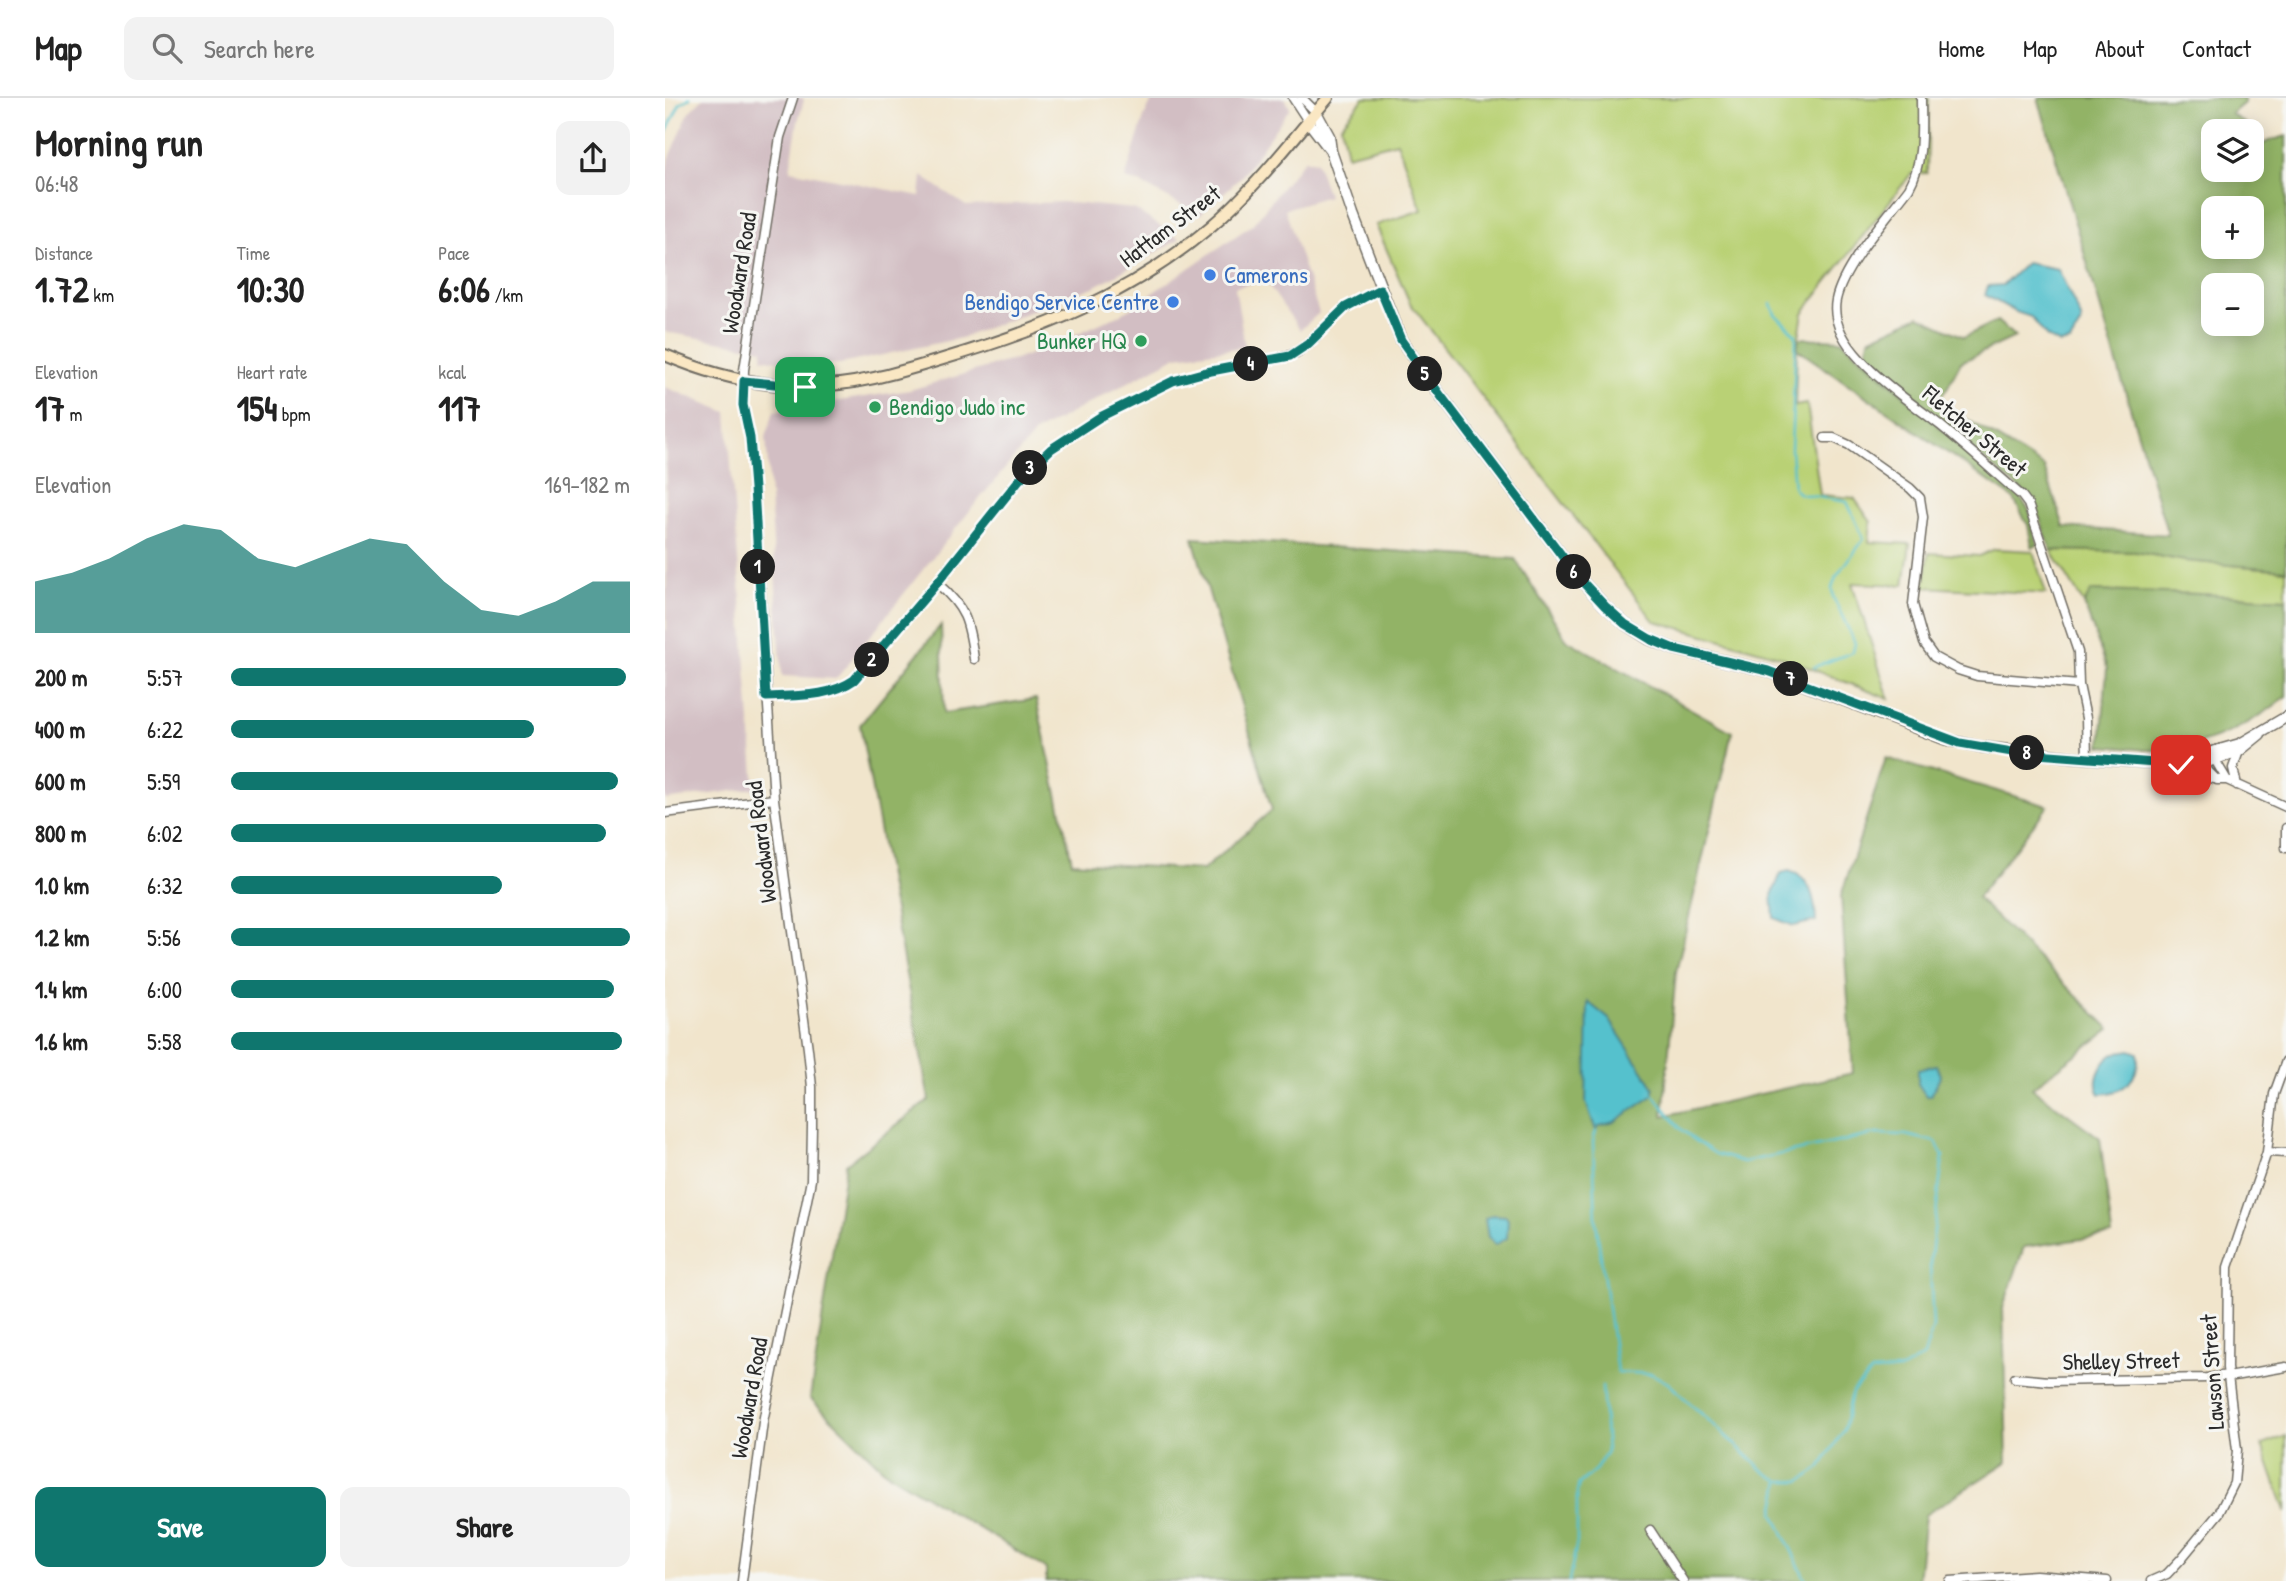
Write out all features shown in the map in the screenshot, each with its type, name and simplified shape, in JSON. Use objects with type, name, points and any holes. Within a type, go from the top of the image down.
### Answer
[{"type":"main road","name":"Hattam Street","points":[[665,355],[715,374],[744,381],[805,387],[877,377],[1014,337],[1075,313],[1142,276],[1212,226],[1267,172],[1328,98]]},
{"type":"street","name":"Woodward Road","points":[[742,1581],[763,1422],[811,1180],[812,1087],[773,799],[754,488],[750,438],[743,405],[744,381],[780,137],[793,98]]},
{"type":"street","points":[[1293,98],[1329,136],[1331,151],[1401,340],[1578,577],[1625,624],[1674,649],[1768,671],[1960,743],[2012,752],[2165,765],[2237,785],[2286,807]]},
{"type":"street","points":[[1302,98],[1312,116]]},
{"type":"street","name":"Fletcher Street","points":[[1921,98],[1916,174],[1909,188],[1844,279],[1835,302],[1836,319],[1844,337],[1866,366],[1955,438],[2028,504],[2078,652],[2079,685],[2087,718],[2087,758]]},
{"type":"street","points":[[766,697],[825,693],[854,680],[937,583],[1019,480],[1067,438],[1109,412],[1173,381],[1290,356],[1308,344],[1346,307],[1380,289]]},
{"type":"street","points":[[1825,438],[1834,438],[1849,445],[1920,498],[1923,517],[1912,596],[1924,643],[1934,657],[1958,670],[1977,676],[2079,685]]},
{"type":"street","points":[[937,583],[954,598],[964,613],[974,659]]},
{"type":"street","points":[[2165,765],[2239,751],[2286,717]]},
{"type":"street","points":[[2149,762],[2208,757],[2260,734]]},
{"type":"street","points":[[2237,785],[2233,768],[2239,751]]},
{"type":"street","points":[[2208,757],[2222,780]]},
{"type":"street","points":[[665,813],[773,799]]},
{"type":"street","points":[[2286,828],[2286,848]]},
{"type":"street","name":"Lawson Street","points":[[2151,1581],[2167,1573],[2181,1559],[2219,1513],[2230,1494],[2237,1462],[2228,1376],[2228,1267],[2267,1152],[2274,1094],[2286,1061]]},
{"type":"street","points":[[2267,1152],[2286,1153]]},
{"type":"street","name":"Shelley Street","points":[[2015,1378],[2049,1381],[2207,1378],[2286,1367]]},
{"type":"street","points":[[1650,1530],[1683,1581]]},
{"type":"street","points":[[1950,1581],[2036,1575],[2107,1581]]},
{"type":"shaded area","points":[[703,98],[802,98],[804,100],[790,170],[920,196],[922,176],[966,206],[1062,202],[1134,209],[1180,239],[1096,286],[961,338],[841,364],[805,366],[762,358],[763,349],[665,332],[665,177],[668,162],[689,112]]},
{"type":"shaded area","points":[[1153,98],[1284,98],[1290,108],[1242,176],[1200,215],[1140,183],[1125,179],[1144,117]]},
{"type":"shaded area","points":[[1304,160],[1316,161],[1328,196],[1285,209],[1319,313],[1300,330],[1264,281],[1235,287],[1245,347],[1177,356],[1036,432],[836,679],[782,676],[766,437],[774,411],[910,390],[1032,354],[1123,313],[1252,225]]},
{"type":"shaded area","points":[[665,387],[727,412],[755,788],[665,800],[667,630]]},
{"type":"green space","points":[[1364,98],[1929,98],[1927,173],[1911,174],[1803,313],[1797,349],[1795,406],[1807,404],[1820,495],[1854,498],[1871,522],[1869,542],[1910,544],[1904,585],[1852,583],[1889,699],[1779,656],[1654,621],[1410,303],[1376,225],[1422,210],[1397,142],[1347,155],[1341,125]]},
{"type":"green space","points":[[2038,98],[2244,98],[2244,103],[2231,114],[2239,119],[2201,119],[2201,182],[2264,182],[2264,144],[2286,136],[2286,570],[2185,561],[2136,552],[2051,550],[2033,500],[1865,361],[1869,339],[1919,316],[1964,337],[1997,321],[2015,337],[1961,362],[1937,401],[2044,467],[2064,527],[2168,535]]},
{"type":"green space","points":[[1799,338],[1841,340],[2019,497],[2029,510],[2038,545],[2032,547],[2028,525],[2013,498],[1797,349]]},
{"type":"green space","points":[[1193,538],[1515,559],[1567,640],[1732,732],[1676,972],[1663,1116],[1853,1073],[1841,896],[1886,758],[2048,806],[1977,898],[2110,1029],[2032,1088],[2100,1138],[2112,1235],[2024,1247],[2003,1308],[2007,1462],[1925,1515],[1918,1581],[1046,1581],[1046,1569],[886,1472],[810,1398],[846,1164],[929,1100],[860,725],[941,625],[944,713],[1036,699],[1072,862],[1203,870],[1272,810]]},
{"type":"green space","points":[[1995,549],[2033,551],[2046,594],[1924,587],[1929,553],[1979,556]]},
{"type":"green space","points":[[2051,550],[2136,552],[2185,561],[2286,570],[2286,599],[2092,591],[2084,604]]},
{"type":"green space","points":[[2091,591],[2286,599],[2286,696],[2246,724],[2199,743],[2167,750],[2101,746],[2107,668],[2084,604]]},
{"type":"green space","points":[[2286,1436],[2286,1513],[2262,1445]]},
{"type":"water","points":[[2026,263],[2058,269],[2081,318],[2070,342],[2060,344],[2047,337],[2031,317],[1985,295],[1988,286],[2003,285]]},
{"type":"water","points":[[1789,871],[1807,884],[1816,921],[1794,926],[1774,918],[1772,895],[1781,873]]},
{"type":"water","points":[[1588,1002],[1609,1019],[1654,1088],[1654,1095],[1614,1122],[1599,1126],[1596,1131],[1586,1102]]},
{"type":"water","points":[[2130,1050],[2138,1053],[2133,1077],[2117,1091],[2100,1094],[2097,1082],[2103,1064],[2118,1052]]},
{"type":"water","points":[[1936,1065],[1941,1075],[1931,1096],[1926,1096],[1918,1084],[1918,1070]]},
{"type":"water","points":[[1492,1215],[1506,1216],[1508,1220],[1507,1238],[1495,1245],[1488,1237],[1485,1219]]},
{"type":"waterway","points":[[665,135],[680,104],[690,98]]},
{"type":"waterway","points":[[1771,304],[1775,314],[1796,335],[1791,449],[1794,489],[1800,494],[1847,502],[1864,539],[1836,577],[1832,588],[1833,597],[1855,643],[1853,652],[1814,667]]},
{"type":"waterway","points":[[1596,1131],[1593,1141],[1596,1222],[1617,1372],[1652,1374],[1668,1383],[1765,1472],[1780,1481],[1801,1481],[1820,1468],[1844,1430],[1852,1392],[1872,1372],[1900,1370],[1924,1356],[1933,1327],[1930,1264],[1943,1156],[1936,1142],[1906,1135],[1876,1134],[1744,1162],[1716,1154],[1696,1141],[1680,1128],[1654,1095]]},
{"type":"waterway","points":[[1569,1581],[1577,1542],[1579,1484],[1596,1469],[1607,1451],[1602,1386]]},
{"type":"waterway","points":[[1780,1481],[1774,1513],[1806,1581]]},
{"type":"place","name":"Camerons","points":[[1210,275]]},
{"type":"place","name":"Bendigo Service Centre","points":[[1173,302]]},
{"type":"place","name":"Bunker HQ","points":[[1141,341]]},
{"type":"place","name":"Bendigo Judo inc","points":[[875,407]]},
{"type":"route","points":[[805,387],[744,381],[743,405],[750,438],[754,488],[766,697],[825,693],[854,680],[937,583],[1019,480],[1051,449],[1067,438],[1100,417],[1173,381],[1290,356],[1308,344],[1346,307],[1380,289],[1401,340],[1578,577],[1625,624],[1650,639],[1674,649],[1768,671],[1811,685],[1960,743],[2012,752],[2181,765]]}]
